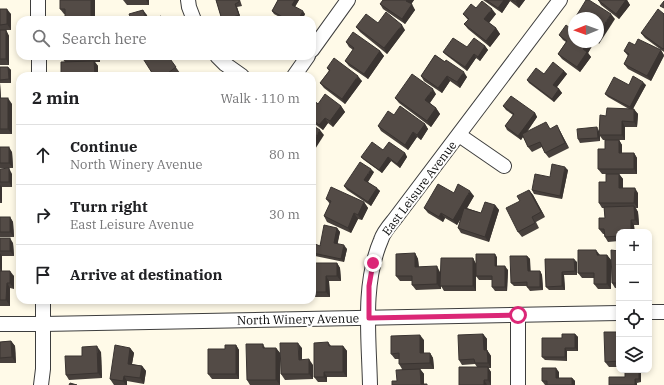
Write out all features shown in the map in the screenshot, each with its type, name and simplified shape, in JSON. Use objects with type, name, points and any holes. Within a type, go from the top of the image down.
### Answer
[{"type":"street","points":[[38,0],[38,16]]},
{"type":"street","points":[[188,0],[192,16]]},
{"type":"street","points":[[316,44],[348,0]]},
{"type":"street","name":"East Leisure Avenue","points":[[370,385],[369,286],[373,263],[381,238],[560,0]]},
{"type":"street","points":[[38,60],[39,72]]},
{"type":"street","points":[[221,60],[236,72]]},
{"type":"street","points":[[297,72],[305,60]]},
{"type":"street","name":"East Leisure Avenue","points":[[459,135],[504,166]]},
{"type":"street","points":[[41,385],[44,369],[43,304]]},
{"type":"street","points":[[652,312],[664,312]]},
{"type":"street","name":"North Winery Avenue","points":[[0,324],[616,313]]},
{"type":"street","points":[[518,315],[518,385]]},
{"type":"building","points":[[60,0],[91,0],[91,16],[65,16],[65,9],[60,9]]},
{"type":"building","points":[[216,0],[239,0],[239,2],[235,4],[239,15],[221,16]]},
{"type":"building","points":[[278,0],[295,0],[292,5],[303,11],[300,16],[281,16],[272,11]]},
{"type":"building","points":[[383,0],[407,0],[406,1],[412,4],[402,19],[380,4]]},
{"type":"building","points":[[486,0],[504,0],[498,8]]},
{"type":"building","points":[[586,0],[589,0],[611,14],[604,25],[604,12],[579,12]]},
{"type":"building","points":[[598,0],[626,0],[616,14]]},
{"type":"building","points":[[482,1],[492,9],[484,19],[496,28],[486,41],[464,24],[469,19],[463,14],[471,4],[476,8]]},
{"type":"building","points":[[664,1],[664,8],[660,6]]},
{"type":"building","points":[[0,9],[7,9],[7,24],[0,25]]},
{"type":"building","points":[[658,9],[664,14],[663,49],[641,33]]},
{"type":"building","points":[[143,10],[145,16],[130,16],[129,14]]},
{"type":"building","points":[[386,12],[402,25],[384,48],[356,27],[366,14],[378,23]]},
{"type":"building","points":[[566,25],[568,26],[568,48],[584,48],[587,52],[577,67],[558,54],[567,41],[559,35]]},
{"type":"building","points":[[0,30],[6,30],[6,59],[0,59]]},
{"type":"building","points":[[353,32],[380,51],[364,74],[345,61],[354,48],[346,42]]},
{"type":"building","points":[[453,38],[467,47],[474,38],[485,46],[478,57],[474,54],[465,67],[443,52]]},
{"type":"building","points":[[638,39],[661,50],[647,76],[624,64],[629,54],[624,51],[629,42],[635,45]]},
{"type":"building","points":[[435,55],[445,62],[446,60],[464,72],[457,82],[447,76],[438,88],[421,76]]},
{"type":"building","points":[[334,58],[358,76],[342,99],[320,83],[330,70],[327,68]]},
{"type":"building","points":[[144,60],[171,60],[176,67],[169,72],[151,72]]},
{"type":"building","points":[[94,61],[95,72],[61,72],[61,62]]},
{"type":"building","points":[[553,62],[564,71],[553,85],[559,89],[552,99],[527,80],[536,68],[544,74]]},
{"type":"building","points":[[0,67],[8,67],[9,79],[0,80]]},
{"type":"building","points":[[412,74],[433,89],[425,100],[436,108],[427,121],[395,98]]},
{"type":"building","points":[[633,76],[643,82],[630,107],[605,94],[614,77],[629,85]]},
{"type":"building","points":[[325,94],[341,106],[330,121],[325,118],[319,125],[316,122],[316,102],[318,104]]},
{"type":"building","points":[[511,96],[535,113],[518,136],[505,126],[514,114],[503,106]]},
{"type":"building","points":[[0,98],[8,98],[8,129],[0,129]]},
{"type":"building","points":[[400,106],[425,124],[417,135],[413,132],[405,145],[378,126],[388,111],[394,115]]},
{"type":"building","points":[[607,108],[634,109],[634,122],[622,121],[622,135],[599,135],[600,115],[606,116]]},
{"type":"building","points":[[546,122],[550,129],[557,125],[565,143],[545,153],[540,142],[528,147],[522,134]]},
{"type":"building","points":[[597,127],[598,138],[578,139],[577,129]]},
{"type":"building","points":[[316,128],[320,130],[316,136]]},
{"type":"building","points":[[605,140],[619,140],[619,153],[634,153],[634,169],[598,169],[598,149],[605,149]]},
{"type":"building","points":[[372,142],[383,150],[389,142],[405,153],[397,164],[388,157],[379,170],[361,157]]},
{"type":"building","points":[[0,147],[9,147],[9,163],[0,163]]},
{"type":"building","points":[[360,162],[371,169],[364,180],[377,188],[368,202],[344,186]]},
{"type":"building","points":[[552,164],[565,167],[560,196],[532,190],[535,174],[550,177]]},
{"type":"building","points":[[9,168],[9,182],[0,182],[0,169]]},
{"type":"building","points":[[606,174],[619,174],[619,188],[635,188],[634,203],[599,203],[599,182],[606,182]]},
{"type":"building","points":[[438,184],[454,193],[458,184],[470,191],[453,220],[441,213],[439,217],[424,208]]},
{"type":"building","points":[[331,187],[364,202],[358,215],[354,213],[348,228],[324,216],[331,201],[326,199]]},
{"type":"building","points":[[529,190],[541,212],[532,217],[535,223],[518,232],[506,208],[520,201],[517,196]]},
{"type":"building","points":[[485,202],[495,205],[485,237],[458,228],[464,208],[481,213]]},
{"type":"building","points":[[634,206],[635,220],[631,220],[631,229],[616,229],[616,236],[605,237],[604,229],[599,229],[599,218],[605,218],[604,207]]},
{"type":"building","points":[[0,217],[10,217],[10,232],[0,232]]},
{"type":"building","points":[[324,225],[337,228],[334,243],[344,245],[341,259],[316,254],[316,244],[320,246]]},
{"type":"building","points":[[0,238],[10,238],[10,251],[0,251]]},
{"type":"building","points":[[578,250],[596,250],[597,255],[607,255],[607,284],[594,284],[594,273],[578,273]]},
{"type":"building","points":[[611,250],[616,251],[616,283],[612,283]]},
{"type":"building","points":[[415,253],[415,267],[437,266],[437,284],[412,285],[412,276],[396,276],[396,254]]},
{"type":"building","points":[[476,254],[495,254],[495,266],[505,266],[505,287],[492,287],[492,276],[476,276]]},
{"type":"building","points":[[510,256],[527,256],[528,271],[540,271],[540,287],[527,287],[527,282],[511,283]]},
{"type":"building","points":[[441,258],[473,258],[473,286],[440,286]]},
{"type":"building","points":[[545,259],[574,259],[575,271],[562,272],[562,286],[546,287]]},
{"type":"building","points":[[316,263],[337,263],[337,276],[326,276],[326,292],[316,292]]},
{"type":"building","points":[[0,271],[10,271],[10,283],[7,283],[6,300],[0,300]]},
{"type":"building","points":[[604,332],[616,332],[616,361],[605,362]]},
{"type":"building","points":[[483,334],[484,350],[487,350],[488,363],[475,363],[474,359],[459,360],[458,335]]},
{"type":"building","points":[[562,334],[575,334],[575,348],[565,348],[565,357],[542,357],[542,338],[562,338]]},
{"type":"building","points":[[420,335],[420,353],[430,353],[430,363],[399,364],[399,353],[391,354],[391,336]]},
{"type":"building","points":[[11,341],[12,357],[0,358],[0,342]]},
{"type":"building","points":[[328,342],[329,346],[343,346],[343,372],[324,372],[324,377],[314,377],[314,343]]},
{"type":"building","points":[[280,343],[298,343],[299,360],[309,359],[309,374],[281,374]]},
{"type":"building","points":[[246,344],[263,344],[263,348],[276,348],[276,380],[247,380]]},
{"type":"building","points":[[115,345],[130,348],[128,364],[142,366],[140,378],[124,376],[123,381],[110,379]]},
{"type":"building","points":[[225,345],[236,345],[236,374],[208,374],[208,349],[225,349]]},
{"type":"building","points":[[97,346],[98,373],[66,375],[65,356],[82,356],[82,347]]},
{"type":"building","points":[[459,367],[488,367],[488,380],[484,380],[484,385],[459,385]]},
{"type":"building","points":[[542,368],[556,368],[556,378],[572,378],[572,385],[547,385],[547,381],[542,381]]},
{"type":"building","points":[[420,369],[421,384],[427,385],[392,385],[392,381],[397,381],[396,370]]},
{"type":"building","points":[[625,373],[639,373],[639,379],[635,379],[635,385],[609,385],[609,377],[625,377]]},
{"type":"route","points":[[373,263],[369,286],[369,318],[518,315]]}]
